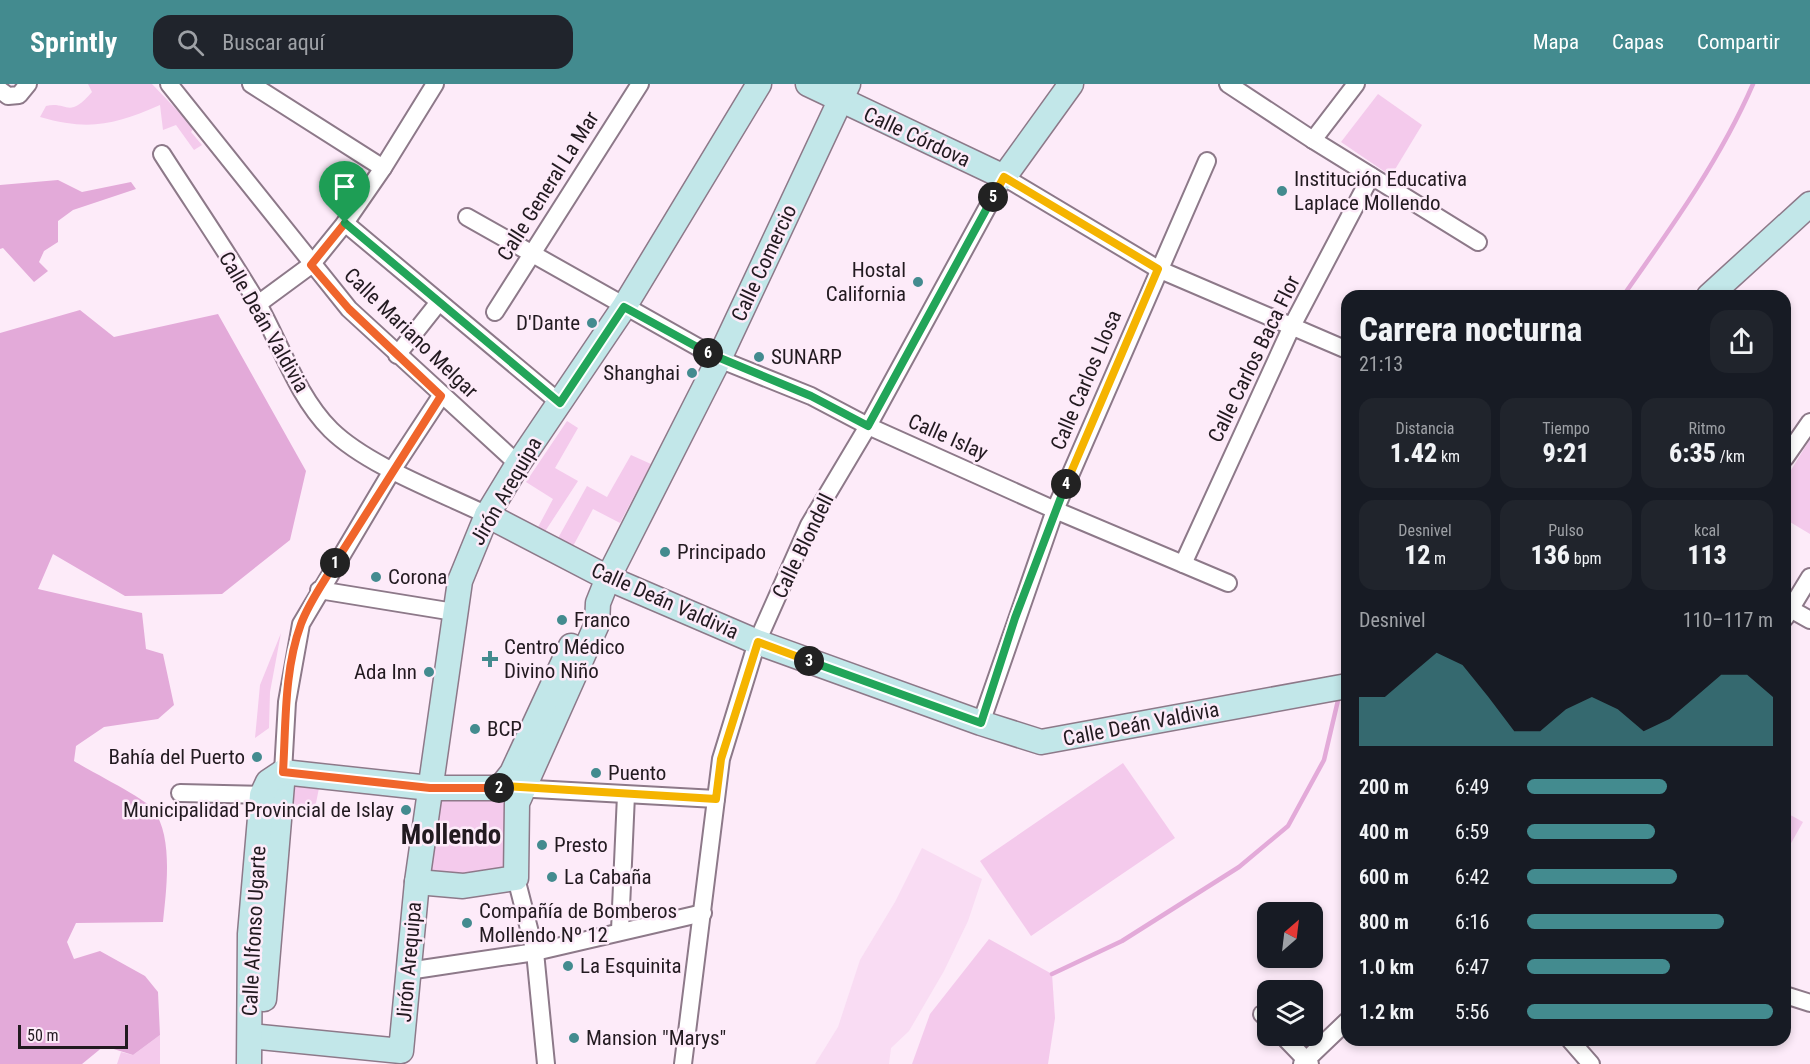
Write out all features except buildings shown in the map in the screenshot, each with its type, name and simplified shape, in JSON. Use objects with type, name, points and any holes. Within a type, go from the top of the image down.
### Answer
[{"type":"street","points":[[0,90],[8,96],[19,95],[28,84]]},
{"type":"street","name":"Calle Mariano Melgar","points":[[170,84],[311,265],[349,309],[441,396],[518,464]]},
{"type":"street","points":[[251,84],[383,168]]},
{"type":"street","points":[[258,304],[311,265],[345,223],[383,168],[435,84]]},
{"type":"street","name":"Calle General La Mar","points":[[495,312],[640,84]]},
{"type":"street","name":"Jirón Arequipa","points":[[401,1057],[417,882],[460,581],[487,515],[518,464],[624,307],[759,84]]},
{"type":"street","name":"Calle Córdova","points":[[808,84],[844,92],[1004,177],[1158,269],[1341,347]]},
{"type":"street","name":"Calle Blondell","points":[[682,1064],[721,759],[758,642],[809,525],[868,426],[1004,177],[1071,84]]},
{"type":"street","points":[[1228,84],[1313,140],[1478,242]]},
{"type":"street","points":[[1313,140],[1356,84]]},
{"type":"street","name":"Calle Comercio","points":[[546,1064],[535,952],[516,878],[517,803],[513,787],[536,766],[597,624],[598,603],[608,578],[719,359],[844,92]]},
{"type":"street","name":"Calle Deán Valdivia","points":[[162,154],[258,304],[315,410],[331,429],[351,446],[393,469],[608,578],[758,642],[1026,739],[1041,742],[1341,686]]},
{"type":"street","name":"Calle Carlos Llosa","points":[[981,723],[1055,510],[1207,161]]},
{"type":"street","name":"Calle Carlos Baca Flor","points":[[1183,564],[1292,326],[1371,176]]},
{"type":"street","points":[[1716,290],[1810,204]]},
{"type":"street","name":"Calle Islay","points":[[467,217],[719,359],[811,396],[868,426],[1055,510],[1228,583]]},
{"type":"street","points":[[345,223],[560,403]]},
{"type":"street","points":[[397,355],[439,302]]},
{"type":"street","name":"Calle Alfonso Ugarte","points":[[256,1054],[283,772],[287,702],[294,651],[301,624],[319,590],[393,469],[441,396]]},
{"type":"street","points":[[1791,450],[1809,426]]},
{"type":"street","points":[[1791,605],[1810,577]]},
{"type":"street","points":[[319,590],[454,612]]},
{"type":"street","points":[[1791,613],[1810,620]]},
{"type":"street","points":[[180,793],[262,795],[268,782],[283,772],[430,788],[477,790],[513,787],[716,799]]},
{"type":"street","name":"Calle Alfonso Ugarte","points":[[256,1054],[250,934],[262,795]]},
{"type":"street","points":[[621,930],[626,795]]},
{"type":"street","points":[[417,882],[463,886],[516,878]]},
{"type":"street","points":[[408,971],[535,952],[621,930],[703,913]]},
{"type":"street","points":[[1791,997],[1810,1003]]},
{"type":"street","points":[[1292,1046],[1306,1062],[1341,1027]]},
{"type":"street","points":[[1575,1046],[1591,1064]]},
{"type":"street","points":[[256,1054],[401,1057]]},
{"type":"shaded area","points":[[88,84],[152,84],[194,128],[191,132],[202,145],[194,150],[176,125],[163,130],[160,105],[129,117],[101,124],[73,124],[40,117],[46,106],[68,108],[78,105],[92,92]]},
{"type":"shaded area","points":[[1378,94],[1422,125],[1391,176],[1341,142]]},
{"type":"shaded area","points":[[58,180],[82,192],[131,182],[136,189],[73,210],[58,221],[58,242],[44,251],[39,262],[48,271],[34,282],[3,248],[0,249],[0,185]]},
{"type":"shaded area","points":[[80,310],[114,337],[218,314],[306,471],[290,540],[222,594],[125,596],[53,554],[38,589],[142,613],[146,649],[163,654],[174,705],[158,719],[104,727],[76,746],[74,761],[148,804],[160,821],[164,834],[167,864],[163,922],[76,923],[67,942],[74,959],[100,951],[145,976],[158,992],[160,1035],[133,1055],[104,1046],[82,1064],[0,1064],[0,333]]},
{"type":"shaded area","points":[[567,421],[578,428],[555,468],[578,481],[544,533],[537,529],[553,499],[526,482]]},
{"type":"shaded area","points":[[1810,439],[1810,534],[1791,523],[1791,470]]},
{"type":"shaded area","points":[[631,455],[651,464],[620,523],[593,509],[572,548],[557,540],[587,486],[607,497]]},
{"type":"shaded area","points":[[281,633],[270,692],[269,728],[255,738],[260,685]]},
{"type":"shaded area","points":[[1123,763],[1175,838],[1031,936],[980,861]]},
{"type":"shaded area","points":[[291,785],[319,788],[315,808],[306,816],[289,802]]},
{"type":"shaded area","points":[[430,788],[523,789],[516,878],[417,882]]},
{"type":"shaded area","points":[[1791,815],[1803,822],[1791,843]]},
{"type":"shaded area","points":[[922,848],[982,879],[968,921],[944,971],[909,1031],[891,1048],[889,1064],[815,1064],[838,1027],[860,960],[895,902]]},
{"type":"shaded area","points":[[989,939],[1052,974],[1055,1018],[1048,1064],[912,1064],[930,1014]]},
{"type":"shaded area","points":[[160,1035],[160,1064],[117,1064],[121,1052],[133,1055]]},
{"type":"waterway","points":[[1627,290],[1710,167],[1753,84]]},
{"type":"waterway","points":[[1052,974],[1122,941],[1239,867],[1288,826],[1324,760],[1339,696]]},
{"type":"place","name":"Institución Educativa Laplace Mollendo","points":[[1282,191]]},
{"type":"place","name":"Hostal California","points":[[918,282]]},
{"type":"place","name":"D'Dante","points":[[592,323]]},
{"type":"place","name":"SUNARP","points":[[759,357]]},
{"type":"place","name":"Shanghai","points":[[692,373]]},
{"type":"place","name":"Principado","points":[[665,552]]},
{"type":"place","name":"Corona","points":[[376,577]]},
{"type":"place","name":"Franco","points":[[562,620]]},
{"type":"place","name":"Centro Médico Divino Niño","points":[[490,659]]},
{"type":"place","name":"Ada Inn","points":[[429,672]]},
{"type":"place","name":"BCP","points":[[475,729]]},
{"type":"place","name":"Bahía del Puerto","points":[[257,757]]},
{"type":"place","name":"Puento","points":[[596,773]]},
{"type":"place","name":"Municipalidad Provincial de Islay","points":[[406,810]]},
{"type":"place","name":"Presto","points":[[542,845]]},
{"type":"place","name":"La Cabaña","points":[[552,877]]},
{"type":"place","name":"Compañía de Bomberos Mollendo Nº 12","points":[[467,923]]},
{"type":"place","name":"La Esquinita","points":[[568,966]]},
{"type":"place","name":"Mansion \"Marys\"","points":[[574,1038]]},
{"type":"district","name":"Mollendo","points":[[451,835]]},
{"type":"route","points":[[1004,177],[1158,269],[1055,510],[1015,618],[981,723],[758,642],[721,759],[716,799],[523,789],[504,786],[477,790],[430,788],[283,772],[287,702],[294,651],[301,624],[319,590],[393,469],[441,396],[349,309],[311,265],[345,223],[560,403],[624,307],[719,359],[811,396],[868,426],[1004,177]]}]
